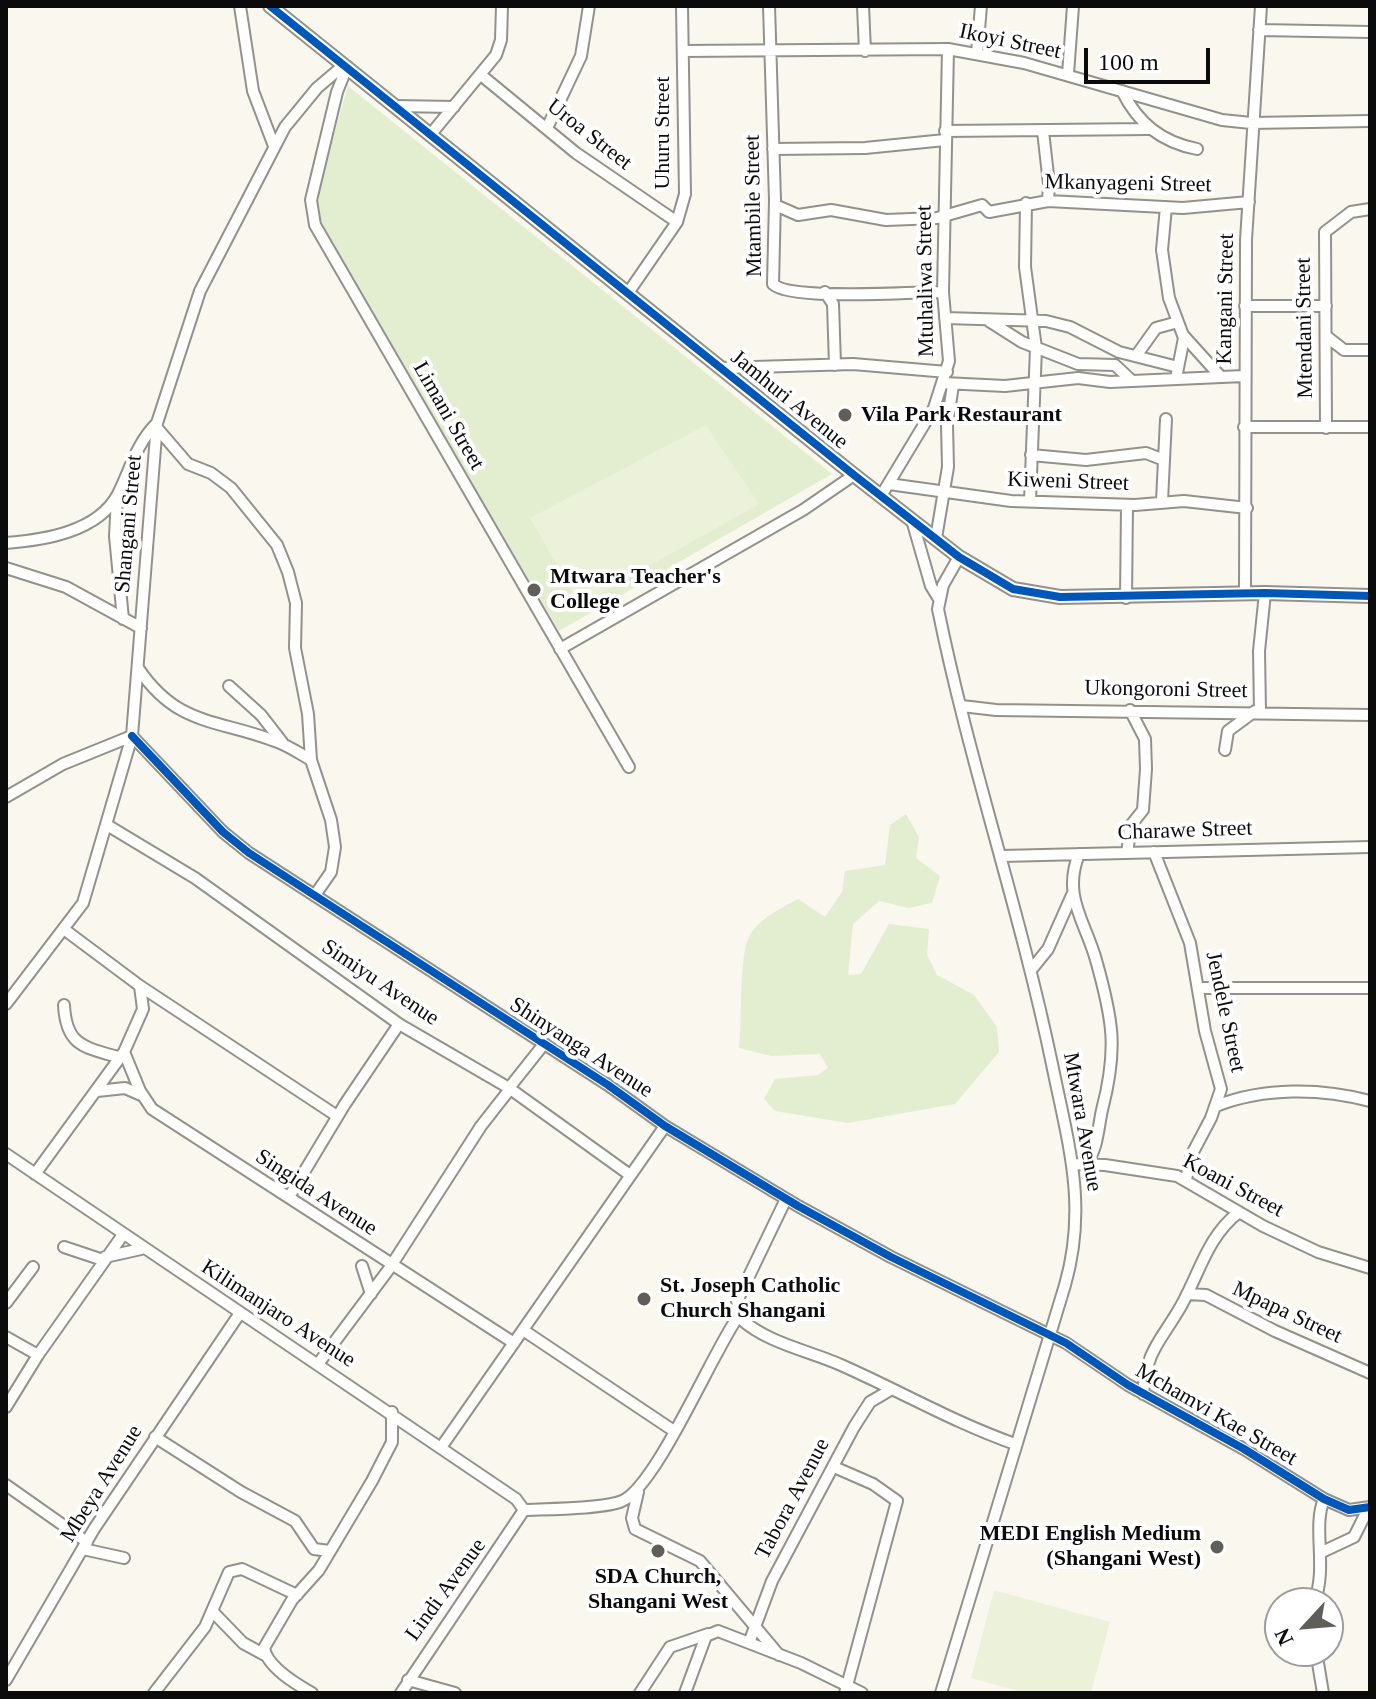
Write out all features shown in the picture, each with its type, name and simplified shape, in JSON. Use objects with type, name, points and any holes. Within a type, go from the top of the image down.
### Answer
[{"type":"street","points":[[240,6],[253,91],[274,146]]},
{"type":"street","name":"Jamhuri Avenue","points":[[270,6],[854,475],[959,557],[1013,589],[1033,595],[1126,598],[1265,593],[1370,596]]},
{"type":"street","points":[[431,134],[481,75],[499,47],[502,6]]},
{"type":"street","points":[[547,128],[581,56],[589,6]]},
{"type":"street","name":"Uhuru Street","points":[[628,293],[677,222],[686,185],[682,6]]},
{"type":"street","name":"Mtambile Street","points":[[769,6],[775,205],[773,284],[782,291],[876,295],[943,292]]},
{"type":"street","points":[[863,6],[865,51]]},
{"type":"street","points":[[977,53],[981,6]]},
{"type":"street","points":[[1068,74],[1073,6]]},
{"type":"street","name":"Kangani Street","points":[[1245,594],[1245,306],[1251,123],[1261,6]]},
{"type":"street","points":[[1259,30],[1370,32]]},
{"type":"street","name":"Ikoyi Street","points":[[683,51],[948,49],[1068,74],[1222,120],[1251,123],[1370,121]]},
{"type":"street","name":"Mtuhaliwa Street","points":[[881,496],[948,380],[943,292],[948,49]]},
{"type":"street","name":"Shangani Street","points":[[6,1004],[65,930],[87,893],[132,736],[157,425],[200,291],[274,146],[297,110],[346,66]]},
{"type":"street","name":"Limani Street","points":[[346,66],[311,200],[315,225],[629,767]]},
{"type":"street","name":"Uroa Street","points":[[481,75],[628,191],[677,222]]},
{"type":"street","points":[[1122,91],[1149,129],[1169,140],[1197,149]]},
{"type":"street","points":[[395,106],[454,107]]},
{"type":"street","points":[[773,149],[865,148],[945,136],[1149,129]]},
{"type":"street","points":[[1043,131],[1048,201]]},
{"type":"street","name":"Mkanyageni Street","points":[[1030,501],[1036,348],[1025,267],[1026,203],[1048,201],[1166,207],[1249,202]]},
{"type":"street","points":[[775,205],[798,215],[831,210],[886,220],[945,215],[982,205],[989,212],[1026,203]]},
{"type":"street","points":[[1166,207],[1162,250],[1169,298],[1183,335],[1221,377]]},
{"type":"street","name":"Mtendani Street","points":[[1326,428],[1325,232],[1351,212],[1370,209]]},
{"type":"street","points":[[825,292],[833,304],[835,365]]},
{"type":"street","points":[[1245,306],[1326,306]]},
{"type":"street","points":[[945,318],[989,321],[1031,319],[1070,327],[1100,344],[1178,367]]},
{"type":"street","points":[[989,321],[1036,348],[1083,365],[1115,365],[1131,380]]},
{"type":"street","points":[[1136,356],[1156,328],[1178,322]]},
{"type":"street","points":[[1175,380],[1183,335]]},
{"type":"street","points":[[1326,336],[1344,350],[1370,350]]},
{"type":"street","points":[[721,368],[901,365],[948,380],[1033,385],[1078,378],[1175,380],[1244,376]]},
{"type":"street","points":[[936,538],[944,494],[948,380]]},
{"type":"street","points":[[1162,501],[1166,419]]},
{"type":"street","points":[[6,543],[45,539],[77,528],[98,515],[117,495],[141,440],[157,425],[188,464],[211,473],[231,488],[277,545],[295,593],[295,648],[308,714],[311,760],[331,820],[335,847],[331,872],[315,895]]},
{"type":"street","points":[[1244,427],[1370,427]]},
{"type":"street","points":[[1031,455],[1086,460],[1146,453],[1164,460]]},
{"type":"street","points":[[560,649],[803,510],[854,475]]},
{"type":"street","name":"Kiweni Street","points":[[889,484],[944,494],[1030,501],[1127,505],[1162,501],[1247,508]]},
{"type":"street","points":[[117,495],[115,536],[123,619]]},
{"type":"street","points":[[1126,598],[1127,505]]},
{"type":"street","name":"Mtwara Avenue","points":[[912,520],[931,586],[939,599],[944,637],[1031,970],[1072,1164],[1078,1218],[1076,1243],[1050,1335],[941,1693]]},
{"type":"street","points":[[939,599],[959,557]]},
{"type":"street","points":[[6,568],[66,587],[141,628]]},
{"type":"street","points":[[1225,750],[1225,736],[1232,726],[1257,711],[1265,593]]},
{"type":"street","points":[[138,668],[152,685],[198,720],[284,745],[311,760]]},
{"type":"street","points":[[229,686],[261,715],[284,745]]},
{"type":"street","name":"Ukongoroni Street","points":[[962,706],[996,710],[1217,710],[1370,715]]},
{"type":"street","points":[[1127,853],[1131,825],[1143,810],[1146,769],[1145,739],[1130,710]]},
{"type":"street","points":[[1217,710],[1232,726]]},
{"type":"street","points":[[6,797],[63,764],[132,736]]},
{"type":"street","name":"Shinyanga Avenue","points":[[132,736],[223,832],[665,1126],[881,1252],[1050,1335]]},
{"type":"street","name":"Simiyu Avenue","points":[[107,825],[195,878],[399,1024],[509,1088],[630,1175]]},
{"type":"street","name":"Charawe Street","points":[[1002,856],[1370,847]]},
{"type":"street","name":"Jendele Street","points":[[1154,852],[1190,943],[1205,1031],[1221,1089],[1192,1154],[1186,1179]]},
{"type":"street","points":[[1031,970],[1048,949],[1072,895],[1079,854]]},
{"type":"street","points":[[1072,895],[1096,959],[1113,1048],[1113,1073],[1097,1138],[1087,1163]]},
{"type":"street","points":[[65,930],[140,986],[337,1116]]},
{"type":"street","points":[[35,1174],[121,1054],[143,1006],[140,986]]},
{"type":"street","points":[[1200,988],[1370,988]]},
{"type":"street","points":[[64,1005],[68,1031],[75,1041],[121,1054]]},
{"type":"street","points":[[289,1197],[337,1116],[399,1024]]},
{"type":"street","points":[[318,1364],[371,1294],[481,1126],[544,1044]]},
{"type":"street","name":"Singida Avenue","points":[[121,1054],[152,1109],[514,1343]]},
{"type":"street","points":[[97,1091],[125,1088],[143,1096]]},
{"type":"street","points":[[1216,1106],[1277,1092],[1334,1094],[1370,1101]]},
{"type":"street","points":[[442,1446],[665,1126]]},
{"type":"street","name":"Kilimanjaro Avenue","points":[[6,1154],[141,1249],[442,1446],[516,1499],[524,1510]]},
{"type":"street","name":"Koani Street","points":[[1072,1164],[1156,1171],[1186,1179],[1239,1212],[1318,1252],[1370,1268]]},
{"type":"street","points":[[779,1655],[718,1587],[700,1561],[635,1529],[632,1518],[638,1490],[739,1315],[739,1297],[786,1199]]},
{"type":"street","points":[[1143,1394],[1150,1353],[1187,1294],[1211,1240],[1239,1212]]},
{"type":"street","points":[[6,1407],[38,1355],[122,1236]]},
{"type":"street","points":[[64,1247],[104,1258],[141,1249]]},
{"type":"street","points":[[362,1266],[371,1294]]},
{"type":"street","points":[[6,1303],[33,1267]]},
{"type":"street","points":[[1194,1277],[1206,1295]]},
{"type":"street","name":"Mpapa Street","points":[[1187,1294],[1206,1295],[1275,1331],[1370,1373]]},
{"type":"street","name":"Mbeya Avenue","points":[[6,1680],[85,1546],[240,1313]]},
{"type":"street","points":[[739,1315],[762,1333],[892,1389],[957,1422],[1015,1444]]},
{"type":"street","points":[[523,1330],[674,1431]]},
{"type":"street","name":"Mchamvi Kae Street","points":[[1050,1335],[1143,1394],[1225,1438],[1324,1499],[1349,1510],[1369,1507]]},
{"type":"street","points":[[6,1337],[38,1355]]},
{"type":"street","name":"Tabora Avenue","points":[[749,1643],[777,1572],[870,1402],[892,1389]]},
{"type":"street","points":[[265,1655],[270,1636],[297,1595],[309,1585],[392,1442],[392,1412]]},
{"type":"street","points":[[155,1437],[226,1483],[287,1515],[302,1528],[314,1549],[330,1551]]},
{"type":"street","points":[[834,1467],[873,1484],[897,1501],[846,1689]]},
{"type":"street","points":[[6,1485],[85,1546],[124,1558]]},
{"type":"street","points":[[524,1510],[603,1506],[623,1501],[638,1490]]},
{"type":"street","points":[[1319,1587],[1320,1516],[1324,1499]]},
{"type":"street","points":[[1322,1552],[1354,1537],[1369,1507]]},
{"type":"street","name":"Lindi Avenue","points":[[401,1693],[524,1510]]},
{"type":"street","points":[[154,1693],[213,1612],[226,1575],[236,1568],[297,1595]]},
{"type":"street","points":[[213,1612],[243,1643],[265,1655],[288,1677],[312,1693]]},
{"type":"street","points":[[640,1693],[672,1646],[718,1631],[779,1655],[846,1689],[862,1693]]},
{"type":"street","points":[[685,1693],[708,1634]]},
{"type":"street","points":[[1319,1667],[1323,1693]]},
{"type":"street","points":[[408,1680],[455,1693]]},
{"type":"green space","points":[[348,86],[832,474],[559,631],[316,220],[315,199]]},
{"type":"green space","points":[[706,425],[759,504],[580,605],[530,518]]},
{"type":"green space","points":[[906,814],[919,837],[916,858],[940,876],[932,903],[909,908],[879,901],[853,924],[848,975],[861,974],[889,924],[929,929],[927,955],[937,975],[974,995],[997,1027],[999,1052],[955,1104],[848,1123],[775,1111],[764,1099],[775,1079],[818,1075],[828,1068],[820,1054],[771,1056],[739,1048],[742,974],[749,937],[764,919],[798,899],[825,917],[842,892],[845,871],[885,865],[890,825]]},
{"type":"green space","points":[[994,1590],[1110,1622],[1091,1693],[1026,1693],[971,1678]]},
{"type":"cycle path","points":[[270,6],[854,475],[959,557],[1013,589],[1060,597],[1265,593],[1370,596]]},
{"type":"cycle path","points":[[132,736],[223,832],[249,853],[608,1085],[665,1126],[798,1206],[891,1257],[1066,1343],[1128,1385],[1244,1449],[1324,1499],[1349,1510],[1370,1507]]},
{"type":"place","name":"Vila Park Restaurant","points":[[845,415]]},
{"type":"place","name":"Mtwara Teacher's College","points":[[534,590]]},
{"type":"place","name":"St. Joseph Catholic Church Shangani","points":[[644,1299]]},
{"type":"place","name":"MEDI English Medium (Shangani West)","points":[[1217,1547]]},
{"type":"place","name":"SDA Church, Shangani West","points":[[658,1551]]}]
